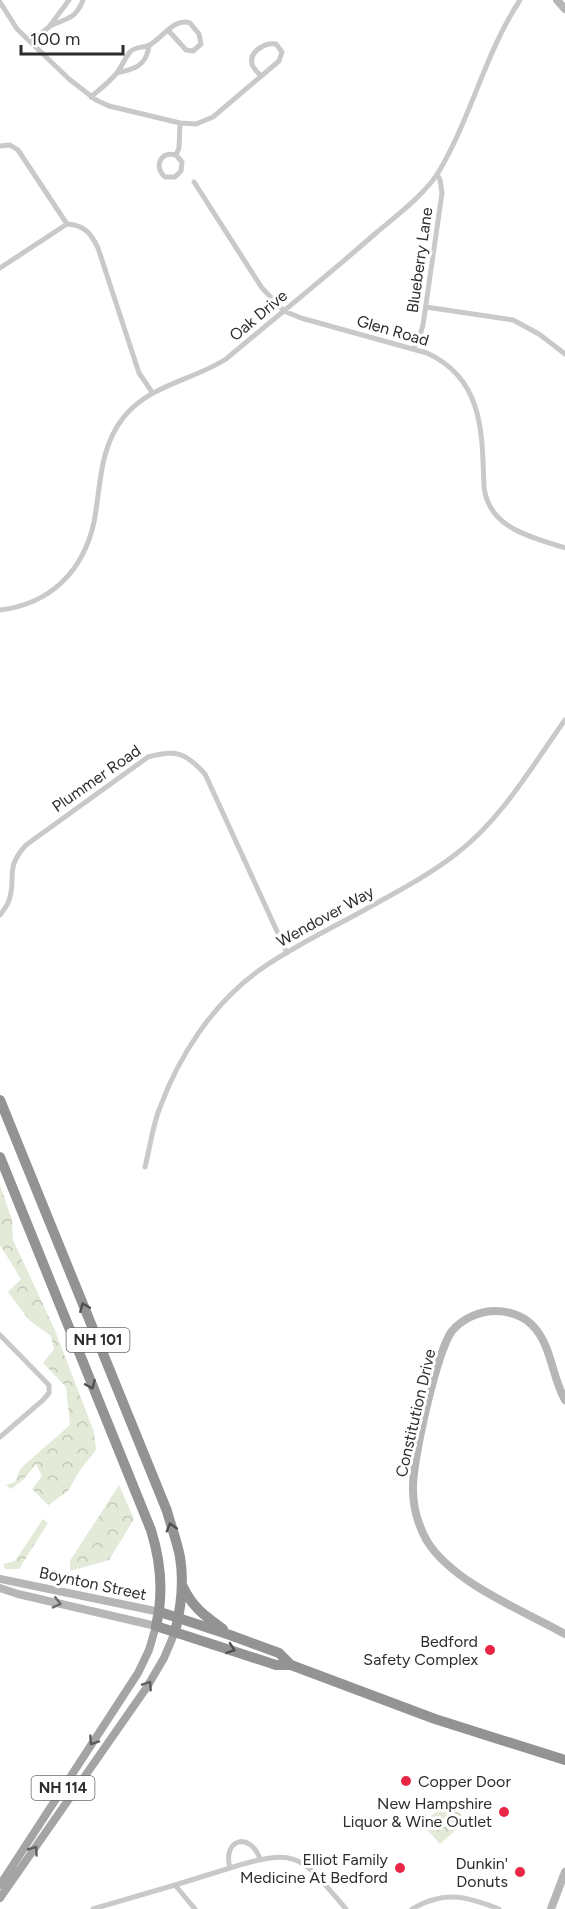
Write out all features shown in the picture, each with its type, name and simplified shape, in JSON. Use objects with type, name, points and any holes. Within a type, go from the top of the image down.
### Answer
[{"type":"highway","name":"NH 101","points":[[0,1100],[167,1511],[180,1557],[182,1584],[189,1601],[230,1635],[279,1653],[291,1665]]},
{"type":"highway","name":"NH 101","points":[[0,1157],[158,1551],[161,1574],[156,1626],[276,1665],[291,1665],[435,1719],[565,1760]]},
{"type":"highway","points":[[175,1632],[182,1584]]},
{"type":"highway","name":"Boynton Street","points":[[159,1612],[230,1635]]},
{"type":"main road","name":"NH 114","points":[[0,1885],[138,1673],[149,1650],[156,1626]]},
{"type":"main road","name":"NH 114","points":[[0,1898],[147,1687],[164,1658],[175,1632]]},
{"type":"street","points":[[31,42],[49,27],[69,0]]},
{"type":"street","points":[[49,27],[76,14],[83,0]]},
{"type":"street","name":"Oak Drive","points":[[0,610],[46,596],[69,574],[86,547],[91,532],[101,467],[110,439],[132,407],[152,392],[219,363],[284,311],[426,188],[437,174],[456,137],[504,28],[520,0]]},
{"type":"street","points":[[557,0],[565,9]]},
{"type":"street","points":[[0,2],[17,28],[69,79],[91,97],[109,106],[180,123],[196,124],[213,117],[281,59],[282,52],[276,44],[266,44],[256,51],[252,58],[253,65],[261,76]]},
{"type":"street","points":[[91,97],[117,73],[131,51],[137,47],[149,46],[168,30],[180,21],[187,21],[199,34],[201,44],[193,51],[186,50],[168,30]]},
{"type":"street","points":[[117,73],[132,69],[144,62],[149,46]]},
{"type":"street","points":[[176,155],[179,148],[180,123]]},
{"type":"street","points":[[0,146],[10,145],[18,150],[67,224]]},
{"type":"street","points":[[167,154],[176,155],[182,162],[182,171],[174,177],[165,177],[159,170],[160,160],[167,154]]},
{"type":"street","name":"Blueberry Lane","points":[[413,349],[420,335],[426,307],[442,193],[437,174]]},
{"type":"street","name":"Glen Road","points":[[194,182],[255,279],[284,311],[301,318],[435,356],[448,366],[474,399],[481,427],[484,496],[495,515],[518,532],[565,548]]},
{"type":"street","points":[[0,268],[67,224],[84,227],[90,232],[98,248],[139,373],[152,392]]},
{"type":"street","points":[[426,307],[513,320],[538,334],[565,354]]},
{"type":"street","name":"Wendover Way","points":[[145,1167],[158,1111],[193,1040],[210,1017],[236,989],[287,953],[421,878],[471,842],[505,805],[565,720]]},
{"type":"street","name":"Plummer Road","points":[[0,915],[8,902],[14,861],[26,845],[148,757],[172,752],[185,755],[205,774],[287,953]]},
{"type":"street","name":"Constitution Drive","points":[[565,1400],[556,1382],[541,1335],[525,1319],[515,1314],[484,1311],[462,1321],[447,1339],[441,1353],[422,1429],[413,1486],[418,1520],[428,1542],[444,1562],[472,1582],[565,1634]]},
{"type":"street","points":[[0,1335],[49,1385],[49,1393],[0,1437]]},
{"type":"street","name":"Boynton Street","points":[[0,1579],[159,1612]]},
{"type":"street","name":"Boynton Street","points":[[0,1588],[156,1626]]},
{"type":"street","points":[[230,1868],[229,1850],[237,1843],[251,1844],[260,1859]]},
{"type":"street","points":[[93,1909],[260,1859],[280,1856],[298,1860],[313,1872],[346,1909]]},
{"type":"street","points":[[551,1909],[565,1872]]},
{"type":"street","points":[[174,1885],[195,1909]]},
{"type":"street","points":[[412,1909],[431,1900],[456,1896],[474,1899],[499,1909]]},
{"type":"green space","points":[[0,1185],[12,1220],[13,1240],[54,1328],[94,1432],[96,1450],[80,1470],[68,1491],[48,1505],[32,1489],[42,1476],[36,1464],[23,1480],[11,1489],[6,1485],[15,1482],[21,1468],[70,1425],[66,1387],[43,1363],[54,1349],[51,1336],[29,1320],[8,1292],[21,1279],[0,1245]]},
{"type":"green space","points":[[119,1485],[134,1519],[109,1560],[70,1571],[70,1561]]},
{"type":"green space","points":[[43,1519],[48,1523],[19,1569],[5,1569],[3,1564],[15,1561]]},
{"type":"green space","points":[[449,1801],[466,1821],[440,1844],[422,1824]]},
{"type":"place","name":"Bedford Safety Complex","points":[[490,1650]]},
{"type":"place","name":"Copper Door","points":[[406,1781]]},
{"type":"place","name":"New Hampshire Liquor & Wine Outlet","points":[[504,1812]]},
{"type":"place","name":"Elliot Family Medicine At Bedford","points":[[400,1868]]},
{"type":"place","name":"Dunkin' Donuts","points":[[520,1872]]}]
